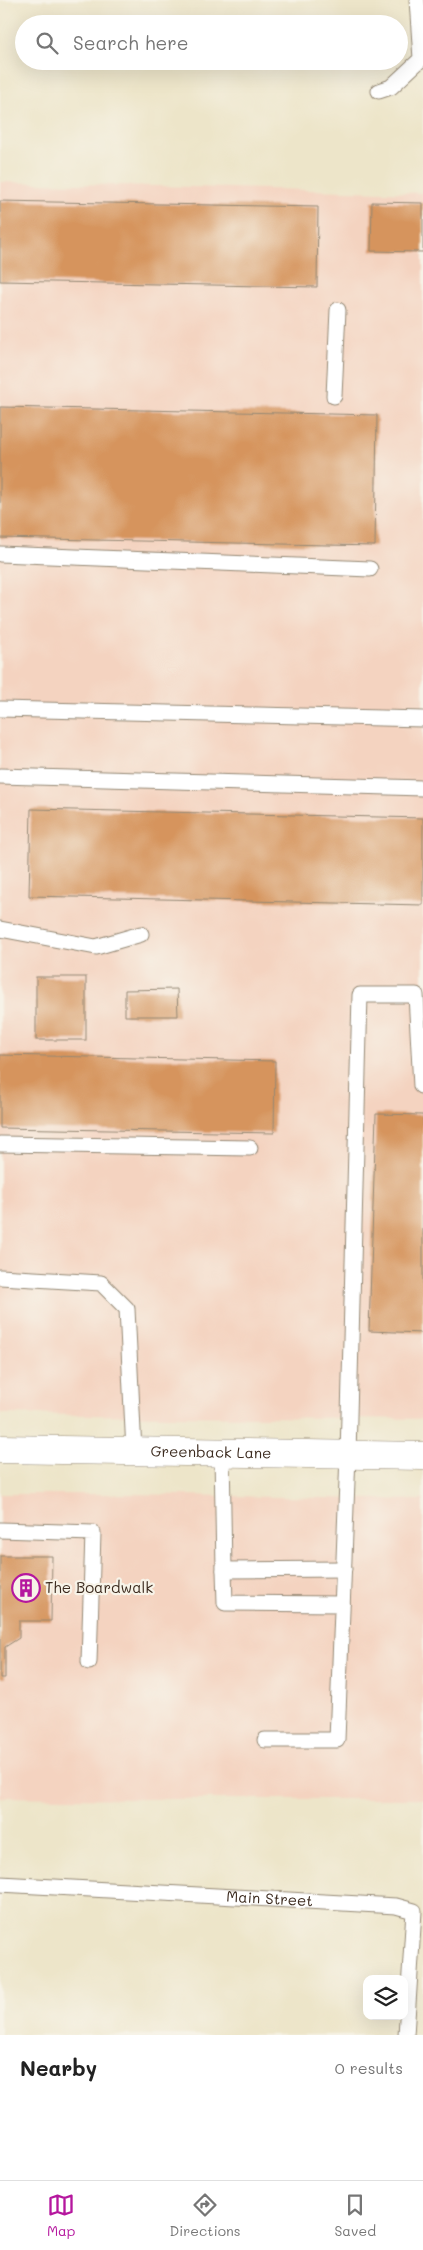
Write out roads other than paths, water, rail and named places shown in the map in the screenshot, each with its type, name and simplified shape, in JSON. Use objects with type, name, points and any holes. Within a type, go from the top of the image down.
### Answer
[{"type":"main road","name":"Greenback Lane","points":[[0,1449],[423,1456]]},
{"type":"lane","points":[[379,92],[391,87],[421,60],[417,0]]},
{"type":"lane","points":[[334,396],[338,310]]},
{"type":"lane","points":[[0,554],[370,569]]},
{"type":"lane","points":[[0,710],[423,719]]},
{"type":"lane","points":[[0,776],[423,788]]},
{"type":"lane","points":[[0,929],[96,947],[141,934]]},
{"type":"lane","points":[[264,1740],[337,1740],[348,1455],[360,995],[416,995],[421,1086]]},
{"type":"lane","points":[[0,1144],[250,1148]]},
{"type":"lane","points":[[0,1277],[101,1283],[127,1309],[134,1451]]},
{"type":"lane","points":[[222,1453],[225,1604],[342,1604]]},
{"type":"lane","points":[[0,1530],[92,1533],[89,1662]]},
{"type":"lane","points":[[224,1570],[344,1569]]},
{"type":"lane","name":"Main Street","points":[[0,1884],[396,1906],[414,1911],[406,2035]]},
{"type":"place","name":"The Boardwalk","points":[[26,1588]]}]
